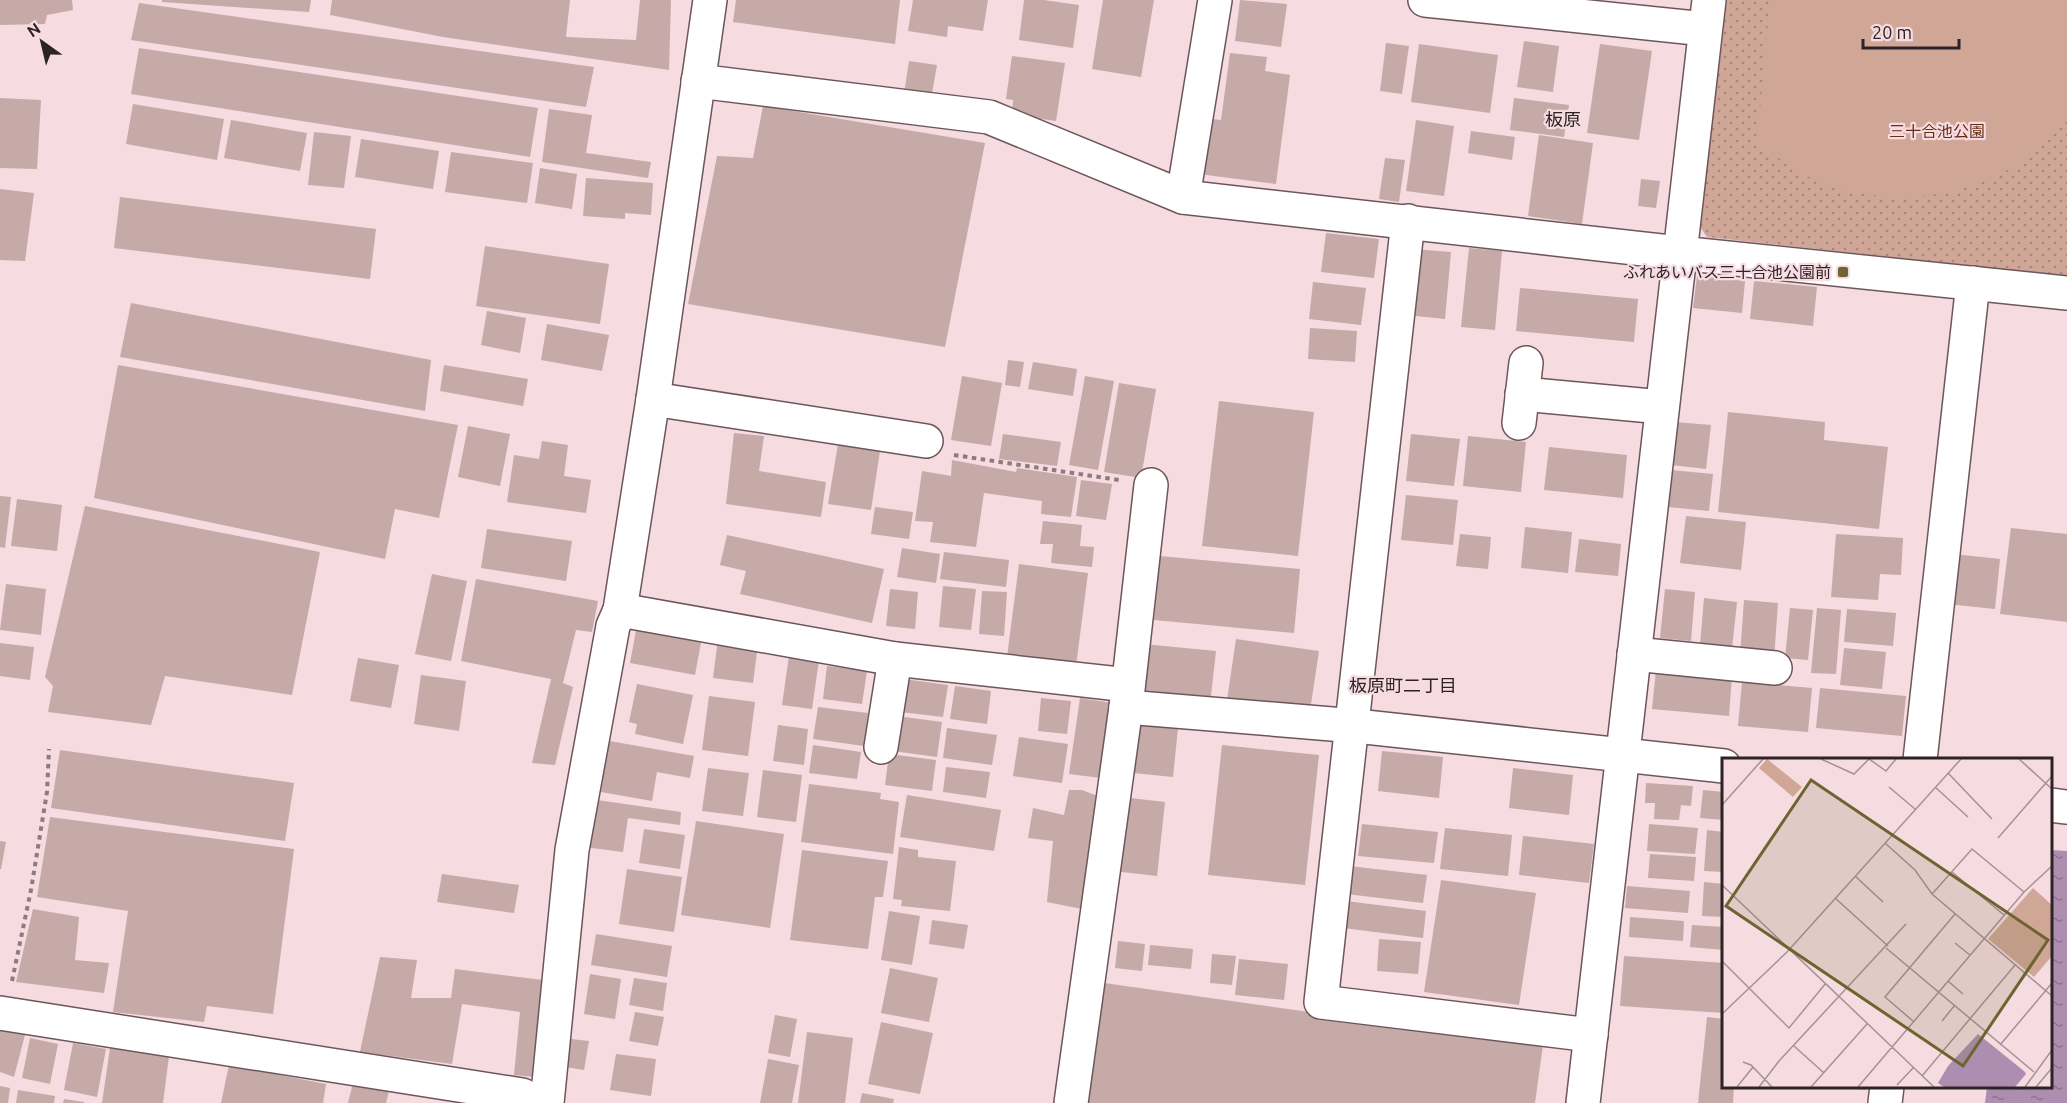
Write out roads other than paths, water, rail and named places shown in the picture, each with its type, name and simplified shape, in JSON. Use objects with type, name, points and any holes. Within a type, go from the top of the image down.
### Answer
[{"type":"street","points":[[547,1103],[572,850],[613,626],[620,610],[653,399],[710,0]]},
{"type":"street","points":[[1183,197],[1215,0]]},
{"type":"street","points":[[1425,0],[1707,15],[1583,1103]]},
{"type":"street","points":[[698,81],[989,117],[1183,197],[1679,253],[2067,293]]},
{"type":"street","points":[[1408,221],[1321,1002],[1591,1035]]},
{"type":"street","points":[[1920,758],[1973,283]]},
{"type":"street","points":[[1522,394],[1662,407]]},
{"type":"street","points":[[653,399],[926,441]]},
{"type":"street","points":[[1071,1103],[1127,696],[1151,485]]},
{"type":"street","points":[[620,610],[1127,696],[1352,726],[1623,753],[1722,766]]},
{"type":"street","points":[[1634,654],[1775,668]]},
{"type":"street","points":[[881,747],[896,658]]},
{"type":"street","points":[[2052,805],[2067,807]]},
{"type":"street","points":[[3,1014],[522,1095],[539,1103]]},
{"type":"street","points":[[1885,1103],[1887,1088]]},
{"type":"water","points":[[2052,850],[2067,851],[2067,1103],[1985,1103],[1987,1088],[2052,1088]]},
{"type":"place","name":"ふれあいバス三十合池公園前","points":[[1843,272]]},
{"type":"district","name":"板原","points":[[1563,119]]},
{"type":"district","name":"板原町二丁目","points":[[1403,685]]},
{"type":"park label","name":"三十合池公園","points":[[1937,131]]}]
